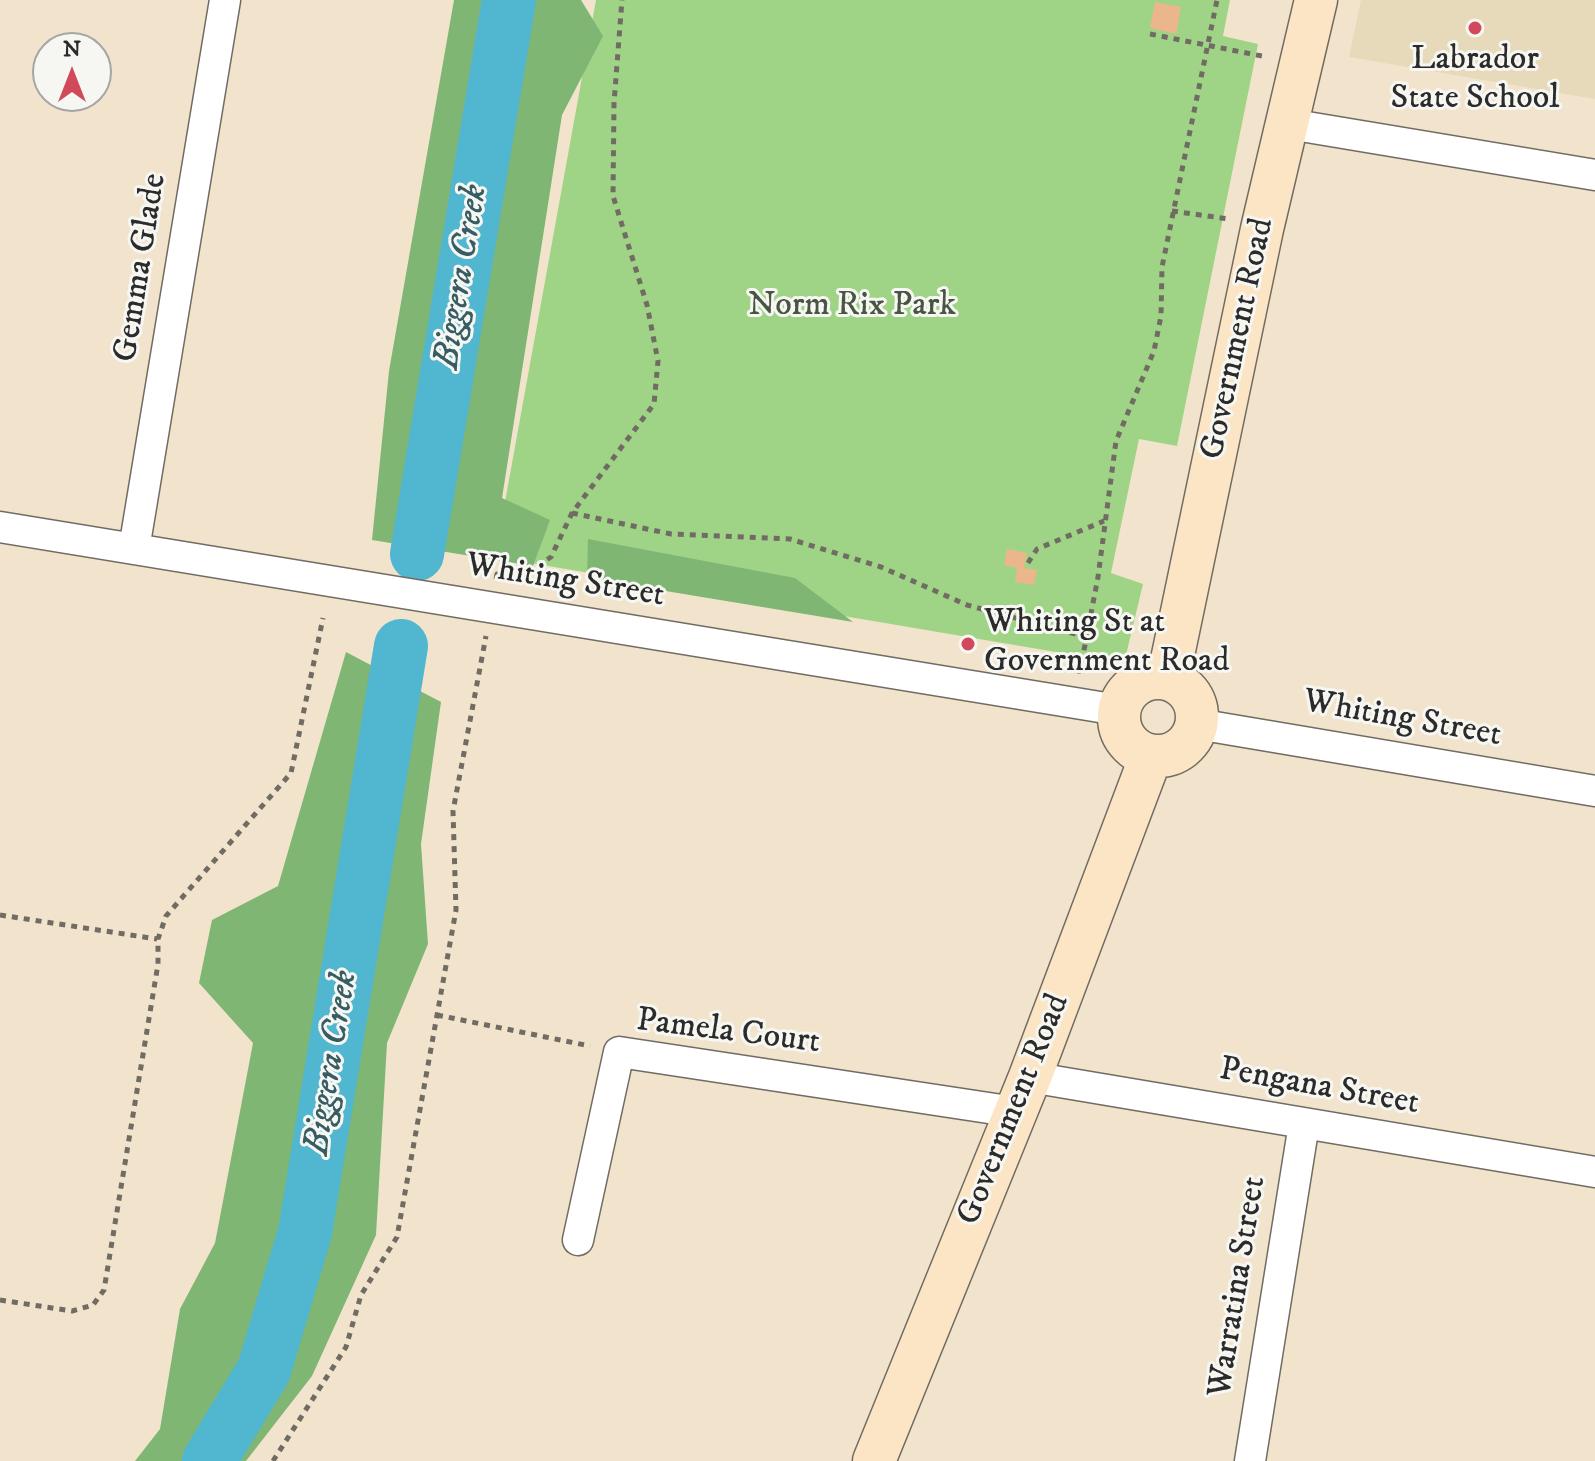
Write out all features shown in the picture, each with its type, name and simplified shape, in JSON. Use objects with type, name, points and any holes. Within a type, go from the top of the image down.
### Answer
[{"type":"main road","name":"Government Road","points":[[1168,679],[1262,229],[1316,0]]},
{"type":"main road","points":[[1168,679],[1181,685],[1191,696],[1197,709],[1197,724],[1181,750],[1167,756],[1151,756],[1129,745],[1118,722],[1118,710],[1131,688],[1142,681],[1168,679]]},
{"type":"main road","name":"Government Road","points":[[874,1461],[1023,1095],[1151,756]]},
{"type":"street","name":"Gemma Glade","points":[[134,549],[225,0]]},
{"type":"street","points":[[1289,124],[1595,175]]},
{"type":"street","name":"Whiting Street","points":[[0,527],[1118,710]]},
{"type":"street","name":"Whiting Street","points":[[1197,724],[1595,791]]},
{"type":"street","name":"Pamela Court","points":[[578,1240],[619,1052],[1023,1095]]},
{"type":"street","name":"Pengana Street","points":[[1023,1095],[1304,1124],[1595,1172]]},
{"type":"street","name":"Warratina Street","points":[[1250,1461],[1304,1124]]},
{"type":"path","points":[[495,584],[497,574],[524,575],[551,557],[572,513],[654,404],[658,361],[647,305],[613,196],[614,103],[622,0]]},
{"type":"path","points":[[1073,670],[1080,671],[1116,441],[1154,351],[1161,316],[1162,267],[1172,211],[1217,0]]},
{"type":"path","points":[[1150,34],[1276,59]]},
{"type":"path","points":[[1172,211],[1229,221],[1232,207]]},
{"type":"path","points":[[572,513],[671,534],[790,539],[881,567],[967,605],[1086,637]]},
{"type":"path","points":[[1028,563],[1037,549],[1104,521]]},
{"type":"path","points":[[0,1300],[72,1311],[93,1305],[104,1290],[158,964],[158,939],[166,916],[291,773],[323,618]]},
{"type":"path","points":[[273,1461],[314,1402],[346,1347],[361,1295],[397,1237],[456,910],[453,811],[486,633]]},
{"type":"path","points":[[0,915],[158,939]]},
{"type":"path","points":[[437,1015],[619,1052]]},
{"type":"shaded area","name":"Labrador State School","points":[[1361,0],[1595,0],[1595,99],[1349,57]]},
{"type":"green space","points":[[454,0],[581,0],[603,36],[562,115],[502,498],[550,520],[533,566],[372,540],[389,371]]},
{"type":"green space","name":"Norm Rix Park","points":[[596,0],[1230,0],[1223,36],[1258,44],[1177,446],[1139,439],[1111,573],[1143,584],[1126,655],[1115,662],[495,557]]},
{"type":"green space","points":[[588,539],[795,578],[853,622],[587,578]]},
{"type":"green space","points":[[346,652],[441,702],[421,844],[428,944],[387,1043],[376,1235],[312,1376],[246,1461],[135,1461],[160,1429],[180,1309],[215,1243],[253,1043],[199,983],[212,920],[278,886]]},
{"type":"building","points":[[1155,2],[1181,7],[1176,34],[1150,28]]},
{"type":"building","points":[[1007,549],[1027,553],[1024,568],[1037,570],[1034,585],[1015,582],[1017,568],[1004,565]]},
{"type":"waterway","name":"Biggera Creek","points":[[417,554],[509,0]]},
{"type":"waterway","name":"Biggera Creek","points":[[209,1461],[264,1370],[305,1232],[401,646]]},
{"type":"place","name":"Labrador State School","points":[[1475,28]]},
{"type":"place","name":"Whiting St at Government Road","points":[[968,644]]}]
